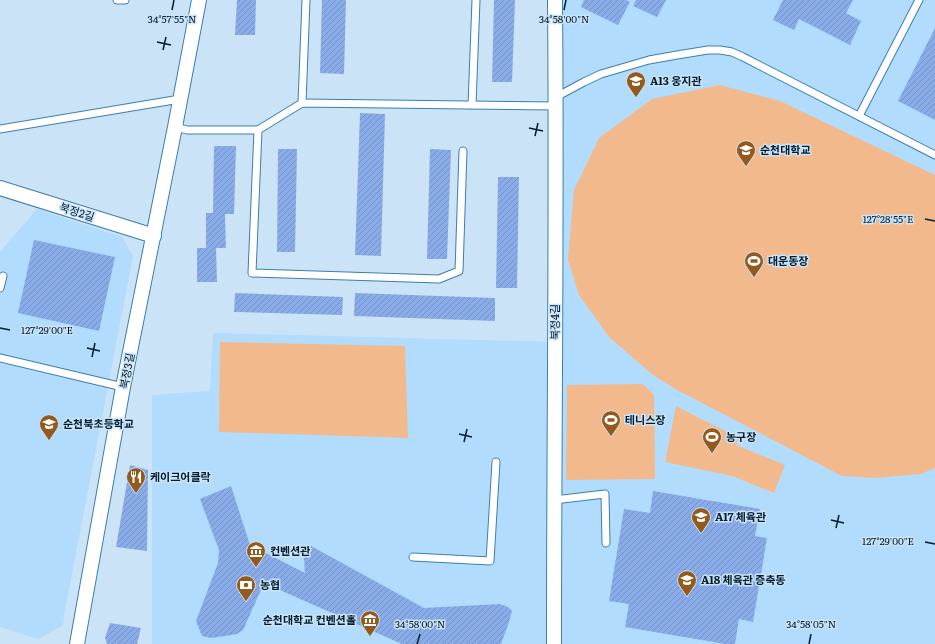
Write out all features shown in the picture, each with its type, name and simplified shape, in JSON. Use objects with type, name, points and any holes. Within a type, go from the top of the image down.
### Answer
[{"type":"street","name":"북정3길","points":[[77,644],[123,387],[154,236],[198,0]]},
{"type":"street","name":"북정4길","points":[[554,644],[555,0]]},
{"type":"street","name":"북정2길","points":[[0,188],[154,236]]},
{"type":"lane","points":[[117,0],[125,0]]},
{"type":"lane","points":[[302,103],[306,0]]},
{"type":"lane","points":[[472,105],[476,0]]},
{"type":"lane","points":[[859,116],[920,0]]},
{"type":"lane","points":[[175,127],[187,130],[258,130],[302,103],[472,105],[556,102],[584,82],[601,74],[648,60],[696,52],[720,50],[732,52],[744,57],[935,155]]},
{"type":"lane","points":[[0,129],[180,99]]},
{"type":"lane","points":[[258,130],[252,273],[439,279],[459,271],[463,151]]},
{"type":"lane","points":[[0,288],[2,276]]},
{"type":"lane","points":[[0,358],[123,387]]},
{"type":"lane","points":[[413,557],[490,561],[496,462]]},
{"type":"lane","points":[[554,500],[605,494],[606,543]]},
{"type":"shaded area","name":"순천대학교","points":[[558,0],[935,0],[935,644],[152,644],[152,395],[210,391],[213,333],[556,342]]},
{"type":"shaded area","name":"대운동장","points":[[720,85],[780,101],[935,175],[935,468],[921,474],[875,478],[842,476],[677,390],[653,375],[609,337],[579,295],[568,260],[574,190],[599,138],[652,99]]},
{"type":"shaded area","name":"순천북초등학교","points":[[37,209],[122,237],[133,256],[62,626],[38,639],[0,627],[0,252]]},
{"type":"shaded area","points":[[220,342],[405,346],[408,438],[219,432]]},
{"type":"shaded area","name":"테니스장","points":[[643,384],[654,395],[655,479],[566,480],[567,385]]},
{"type":"shaded area","name":"농구장","points":[[676,406],[739,438],[736,445],[785,465],[774,493],[732,476],[665,462]]},
{"type":"building","points":[[237,0],[256,0],[255,35],[235,35]]},
{"type":"building","points":[[322,0],[346,0],[344,74],[320,73]]},
{"type":"building","points":[[494,0],[515,0],[512,82],[492,82]]},
{"type":"building","points":[[584,0],[626,0],[630,2],[618,25],[581,7]]},
{"type":"building","points":[[636,0],[666,0],[657,17],[633,6]]},
{"type":"building","points":[[783,0],[853,0],[846,13],[861,21],[850,45],[799,19],[794,30],[773,20]]},
{"type":"building","points":[[935,28],[935,120],[898,101]]},
{"type":"building","points":[[360,113],[385,114],[381,256],[355,255]]},
{"type":"building","points":[[214,146],[236,146],[234,214],[225,214],[226,248],[216,248],[217,282],[197,282],[197,248],[206,248],[206,213],[213,213]]},
{"type":"building","points":[[278,149],[297,149],[295,252],[277,252]]},
{"type":"building","points":[[430,149],[451,150],[447,259],[427,259]]},
{"type":"building","points":[[498,177],[519,177],[517,288],[496,288]]},
{"type":"building","points":[[34,240],[115,257],[99,331],[18,313]]},
{"type":"building","points":[[235,293],[343,297],[342,315],[234,312]]},
{"type":"building","points":[[355,293],[495,298],[495,321],[354,316]]},
{"type":"building","name":"케이크어클락","points":[[130,465],[148,470],[147,551],[116,547]]},
{"type":"building","name":"컨벤션관","points":[[231,486],[250,545],[305,573],[305,549],[311,546],[424,608],[500,604],[508,607],[512,611],[501,644],[402,644],[264,583],[243,630],[237,634],[225,636],[211,638],[202,636],[196,621],[218,563],[219,550],[200,499]]},
{"type":"building","points":[[653,491],[760,509],[755,536],[767,538],[753,622],[739,619],[735,644],[725,644],[625,627],[629,604],[609,601],[624,509],[650,513]]},
{"type":"building","points":[[110,623],[141,628],[137,644],[107,644],[105,638]]},
{"type":"place","name":"A13 웅지관","points":[[636,98]]},
{"type":"place","name":"순천대학교","points":[[746,167]]},
{"type":"place","name":"대운동장","points":[[754,278]]},
{"type":"place","name":"테니스장","points":[[611,437]]},
{"type":"place","name":"순천북초등학교","points":[[49,441]]},
{"type":"place","name":"농구장","points":[[712,454]]},
{"type":"place","name":"케이크어클락","points":[[136,494]]},
{"type":"place","name":"A17 체육관","points":[[701,534]]},
{"type":"place","name":"컨벤션관","points":[[256,568]]},
{"type":"place","name":"A18 체육관 증축동","points":[[687,597]]},
{"type":"place","name":"농협","points":[[246,602]]},
{"type":"place","name":"순천대학교 컨벤션홀","points":[[370,637]]}]
